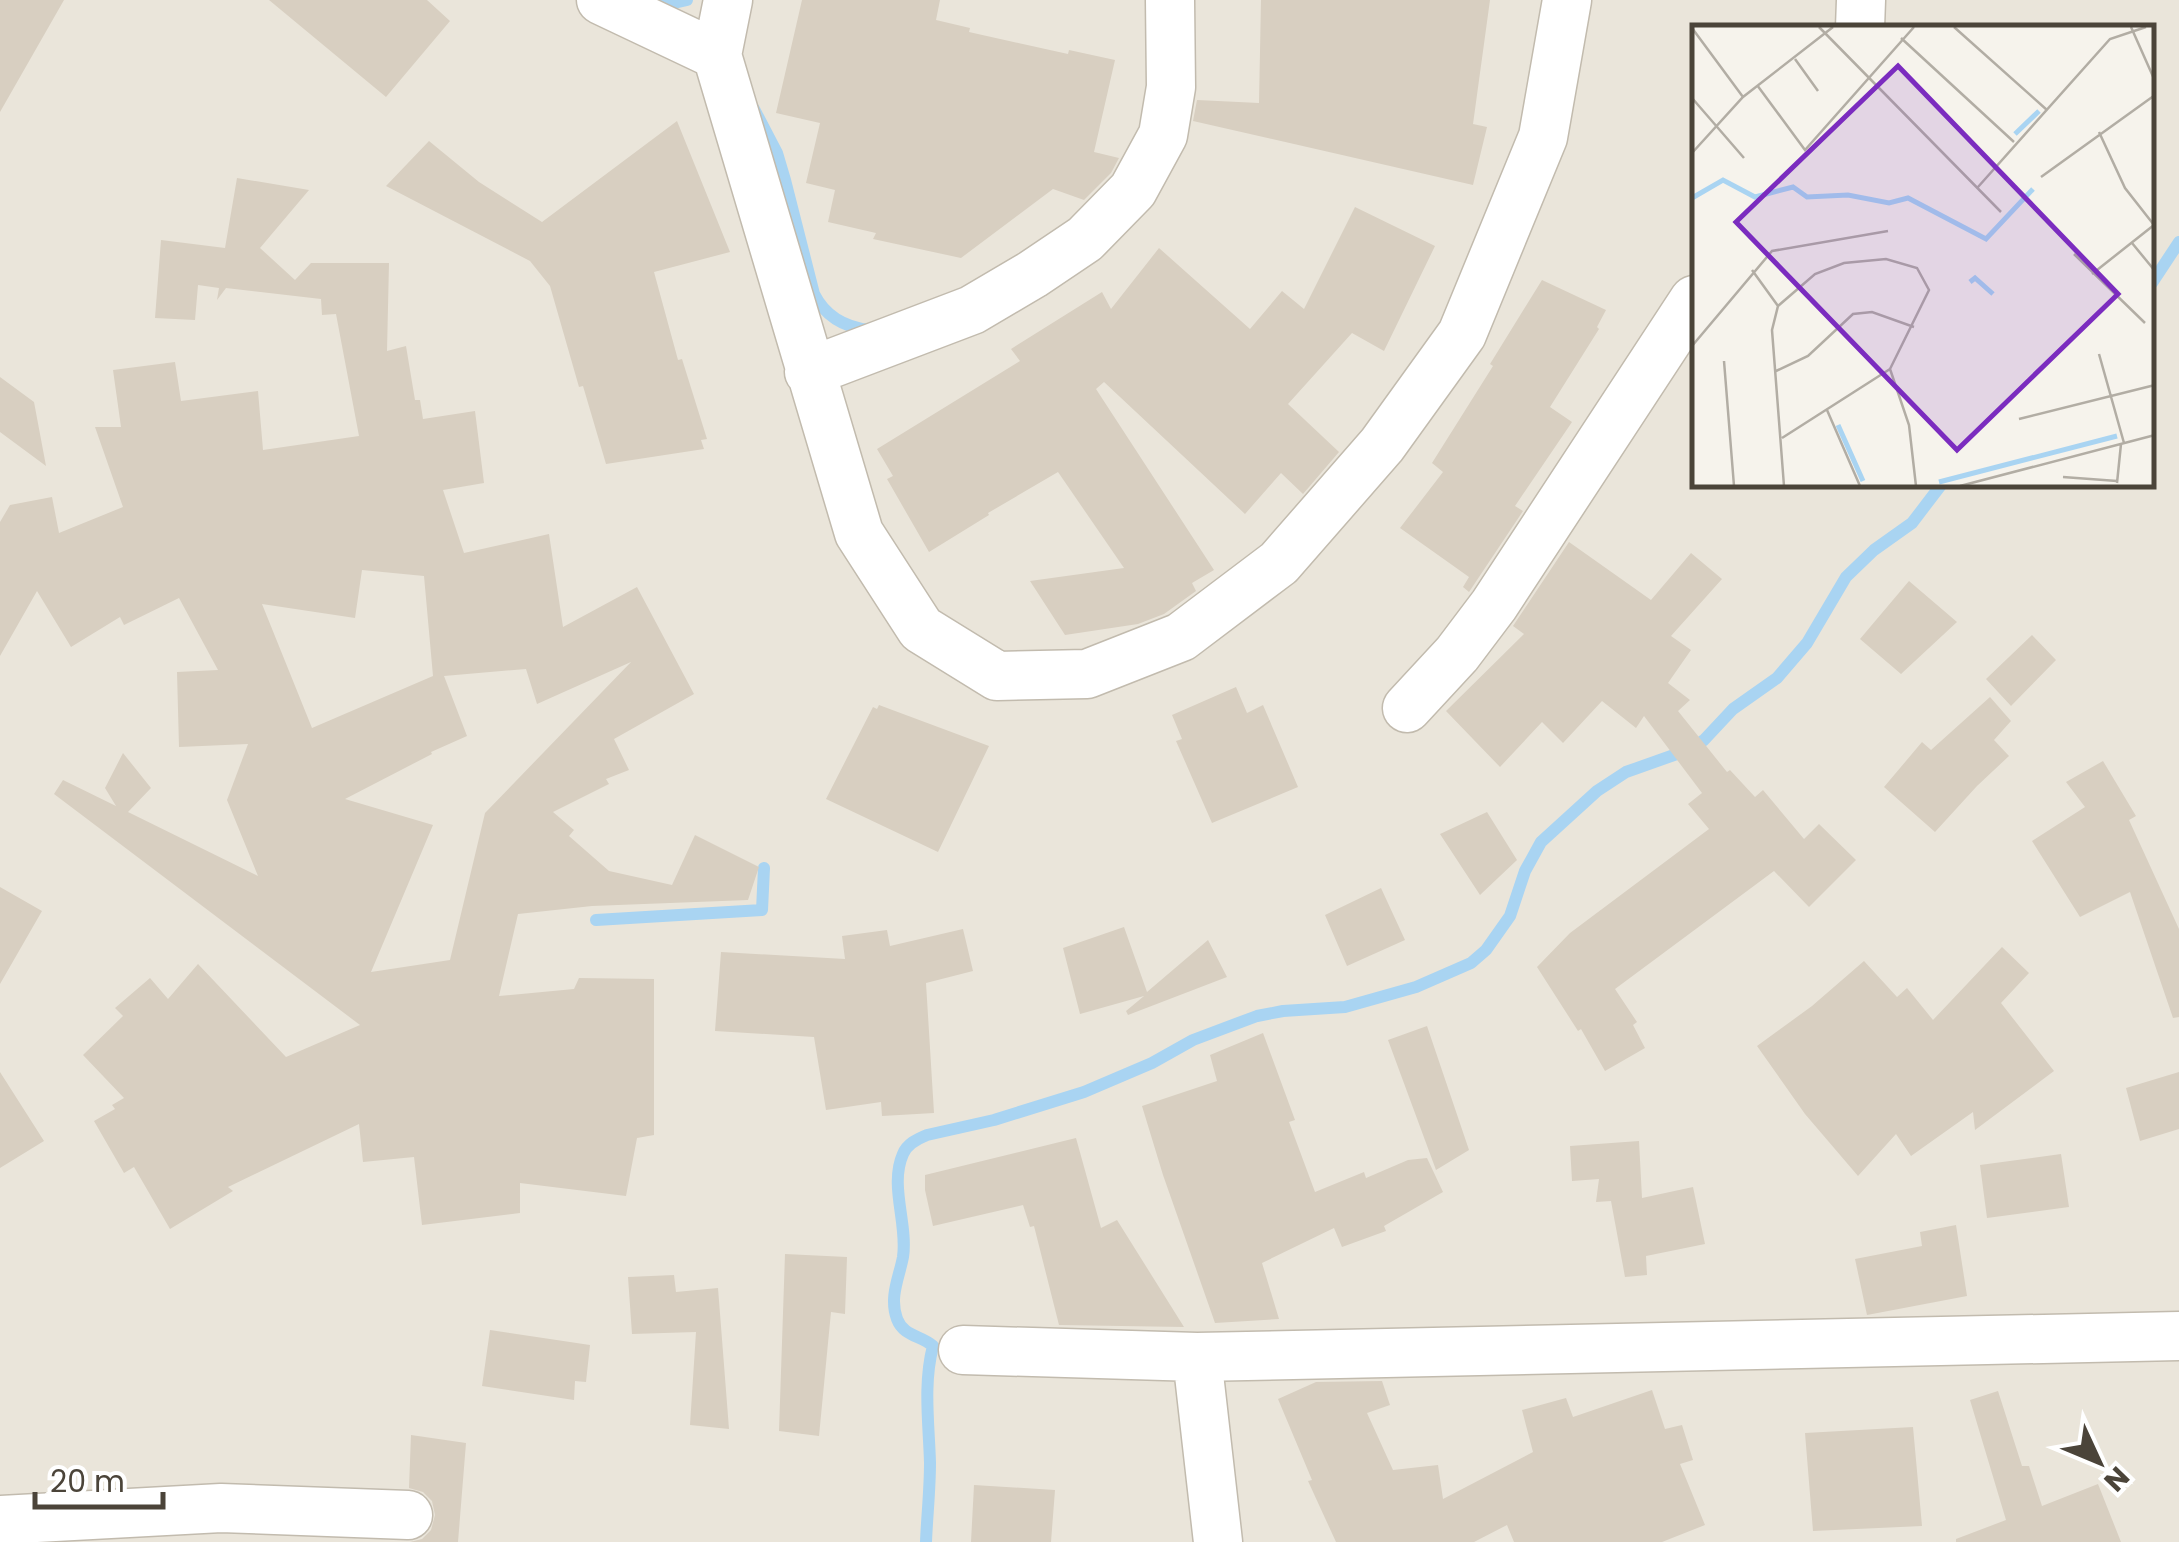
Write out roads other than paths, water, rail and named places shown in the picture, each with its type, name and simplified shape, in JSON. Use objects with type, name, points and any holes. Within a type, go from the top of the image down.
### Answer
[{"type":"street","points":[[601,0],[717,56]]},
{"type":"street","points":[[728,0],[717,56],[859,533],[921,629],[997,676],[1087,674],[1182,637],[1279,564],[1382,445],[1462,334],[1543,138],[1567,0]]},
{"type":"street","points":[[809,372],[972,310],[1085,239],[1133,190],[1163,135],[1170,87],[1170,0]]},
{"type":"street","points":[[1860,25],[1861,0]]},
{"type":"street","points":[[1407,708],[1457,654],[1494,604],[1692,303]]},
{"type":"street","points":[[963,1350],[1197,1358],[2179,1336]]},
{"type":"street","points":[[1197,1358],[1218,1542]]},
{"type":"street","points":[[0,1520],[219,1525],[408,1515]]},
{"type":"waterway","points":[[663,0],[687,0]]},
{"type":"waterway","points":[[754,109],[777,153],[814,294],[836,319],[869,330]]},
{"type":"waterway","points":[[2154,280],[2179,242]]},
{"type":"waterway","points":[[926,1542],[930,1463],[927,1390],[933,1346],[904,1329],[894,1303],[904,1244],[899,1166],[907,1147],[927,1135],[994,1120],[1084,1092],[1152,1063],[1193,1040],[1257,1016],[1345,1007],[1416,987],[1471,963],[1486,950],[1510,916],[1525,871],[1541,842],[1597,791],[1626,772],[1691,749],[1733,709],[1777,678],[1807,643],[1846,577],[1874,550],[1912,523],[1939,488]]},
{"type":"waterway","points":[[596,920],[762,910],[764,868]]}]
